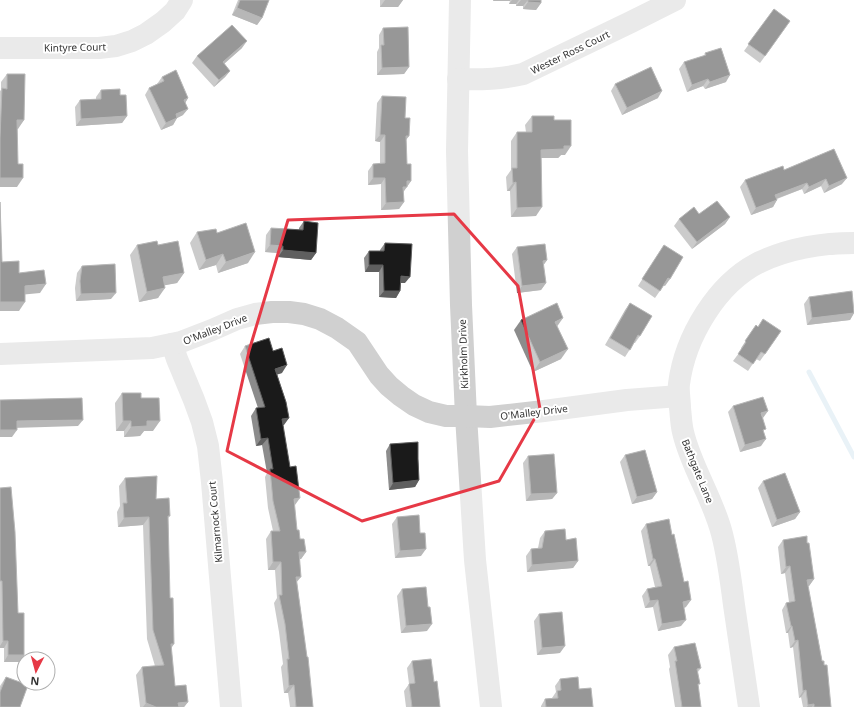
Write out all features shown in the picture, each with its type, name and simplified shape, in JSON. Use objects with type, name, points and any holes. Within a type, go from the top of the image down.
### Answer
[{"type":"street","name":"Kintyre Court","points":[[0,48],[99,48],[116,46],[132,41],[146,34],[175,11],[182,0]]},
{"type":"street","name":"Kirkholm Drive","points":[[460,0],[457,158],[461,305],[475,560],[491,707]]},
{"type":"street","name":"Wester Ross Court","points":[[458,79],[492,79],[523,74],[675,0]]},
{"type":"street","name":"Bathgate Lane","points":[[749,707],[729,568],[722,533],[689,451],[683,430],[678,385],[683,363],[699,324],[722,293],[740,275],[759,263],[782,253],[806,246],[854,243]]},
{"type":"street","name":"O'Malley Drive","points":[[0,354],[152,348],[181,342],[238,319],[255,314],[289,312],[304,314],[338,328],[357,342],[379,375],[401,396],[414,405],[429,412],[446,416],[490,417],[627,400],[679,396]]},
{"type":"street","name":"Kilmarnock Court","points":[[172,344],[176,359],[202,422],[208,446],[231,707]]},
{"type":"highlighted area","points":[[454,214],[518,286],[540,409],[499,481],[362,521],[227,451],[249,351],[288,220]]},
{"type":"building","points":[[240,0],[269,0],[262,18],[237,8]]},
{"type":"building","points":[[528,0],[541,0],[541,3],[528,2]]},
{"type":"building","points":[[774,9],[790,21],[765,56],[748,44]]},
{"type":"building","points":[[232,25],[247,41],[223,62],[230,71],[219,80],[197,56]]},
{"type":"building","points":[[408,27],[409,67],[382,68],[381,45],[384,45],[383,28]]},
{"type":"building","points":[[721,48],[730,75],[710,82],[708,79],[692,85],[684,62],[706,55],[705,53]]},
{"type":"building","points":[[651,67],[662,91],[627,108],[615,84]]},
{"type":"building","points":[[176,70],[188,98],[184,100],[188,109],[176,114],[177,118],[166,123],[149,88],[164,81],[162,77]]},
{"type":"building","points":[[7,74],[25,74],[24,120],[17,120],[18,164],[23,164],[23,178],[0,178],[2,88],[7,89]]},
{"type":"building","points":[[120,89],[120,95],[126,95],[127,116],[81,119],[80,100],[101,99],[101,90]]},
{"type":"building","points":[[382,96],[406,97],[405,118],[410,118],[409,136],[406,136],[407,164],[411,164],[411,181],[407,181],[407,187],[403,187],[404,202],[386,203],[385,178],[373,178],[373,164],[385,163],[385,135],[380,135]]},
{"type":"building","points":[[532,116],[554,116],[554,120],[571,120],[571,146],[564,146],[564,149],[541,150],[542,207],[517,208],[516,182],[513,183],[512,168],[517,168],[517,132],[532,132]]},
{"type":"building","points":[[834,149],[847,178],[829,186],[826,179],[809,187],[807,183],[775,195],[777,200],[756,208],[745,180],[783,166],[784,170]]},
{"type":"building","points":[[717,201],[730,217],[697,242],[679,219],[694,207],[699,214]]},
{"type":"building","points":[[0,202],[2,262],[19,261],[19,273],[44,270],[46,284],[25,286],[25,302],[0,302]]},
{"type":"building","points":[[304,221],[318,223],[316,253],[283,250],[283,246],[270,245],[271,228],[303,230]]},
{"type":"building","points":[[246,223],[255,252],[226,262],[223,254],[206,260],[197,232],[216,229],[217,233]]},
{"type":"building","points":[[157,241],[158,245],[178,241],[184,273],[163,277],[165,288],[147,292],[137,245]]},
{"type":"building","points":[[385,243],[412,244],[410,277],[401,276],[400,291],[384,291],[383,265],[369,265],[369,251],[384,251]]},
{"type":"building","points":[[545,244],[547,260],[543,261],[546,283],[522,286],[517,247]]},
{"type":"building","points":[[664,245],[683,257],[670,279],[668,278],[660,291],[642,279]]},
{"type":"building","points":[[115,264],[116,293],[81,294],[80,281],[82,266]]},
{"type":"building","points":[[852,291],[854,313],[812,318],[809,297]]},
{"type":"building","points":[[557,303],[563,318],[555,322],[568,349],[540,362],[521,320]]},
{"type":"building","points":[[630,303],[652,316],[640,336],[638,335],[630,350],[610,338]]},
{"type":"building","points":[[763,319],[781,331],[765,354],[761,352],[753,364],[738,354],[756,325],[758,327]]},
{"type":"building","points":[[269,338],[273,351],[282,348],[287,365],[275,369],[286,402],[289,418],[282,419],[290,467],[296,466],[300,498],[294,499],[297,530],[299,530],[300,539],[304,539],[306,552],[299,552],[301,577],[296,577],[308,657],[313,707],[296,707],[294,685],[289,686],[287,659],[289,659],[285,624],[279,595],[282,595],[281,562],[273,562],[271,531],[280,531],[273,501],[270,469],[273,469],[268,438],[261,439],[256,408],[265,407],[245,346]]},
{"type":"building","points":[[122,393],[141,393],[141,398],[159,398],[160,421],[147,421],[147,426],[131,427],[131,421],[123,421]]},
{"type":"building","points":[[763,397],[768,411],[761,413],[766,429],[763,430],[766,439],[745,445],[733,406]]},
{"type":"building","points":[[82,398],[83,420],[17,421],[17,430],[0,430],[0,400]]},
{"type":"building","points":[[418,442],[419,480],[393,483],[390,444]]},
{"type":"building","points":[[645,450],[657,492],[637,497],[625,455]]},
{"type":"building","points":[[554,454],[557,493],[531,494],[528,456]]},
{"type":"building","points":[[785,473],[800,512],[777,520],[763,481]]},
{"type":"building","points":[[157,476],[156,499],[169,498],[170,598],[173,598],[174,644],[171,644],[175,686],[186,685],[188,702],[178,703],[179,707],[156,707],[146,703],[142,667],[164,665],[153,630],[149,517],[124,518],[123,503],[127,503],[125,478]]},
{"type":"building","points":[[11,487],[15,532],[18,613],[24,613],[24,651],[16,651],[16,655],[8,655],[8,641],[3,641],[2,581],[0,581],[0,488]]},
{"type":"building","points":[[419,515],[420,533],[425,533],[426,549],[400,551],[397,517]]},
{"type":"building","points":[[669,519],[672,535],[674,534],[684,582],[688,581],[691,600],[683,602],[686,620],[662,624],[658,600],[650,601],[647,589],[662,586],[655,559],[653,559],[646,524]]},
{"type":"building","points":[[565,529],[566,540],[576,538],[578,561],[532,565],[531,549],[542,548],[545,531]]},
{"type":"building","points":[[807,536],[814,579],[807,580],[822,661],[824,661],[824,665],[827,665],[831,707],[814,707],[814,704],[808,705],[806,690],[803,691],[798,640],[795,641],[786,603],[795,601],[790,566],[786,567],[783,540]]},
{"type":"building","points":[[426,587],[428,607],[430,607],[432,624],[406,626],[402,589]]},
{"type":"building","points":[[562,612],[565,646],[542,648],[539,614]]},
{"type":"building","points":[[695,643],[701,668],[697,669],[700,684],[698,684],[701,707],[682,707],[674,647]]},
{"type":"building","points":[[431,659],[434,682],[437,681],[440,707],[412,707],[409,684],[415,683],[412,661]]},
{"type":"building","points":[[6,677],[16,681],[16,691],[26,691],[20,707],[0,707],[0,692]]},
{"type":"building","points":[[578,677],[579,689],[591,688],[593,707],[546,707],[545,699],[558,698],[557,691],[561,690],[560,679]]},
{"type":"waterway","points":[[809,372],[854,457]]}]
